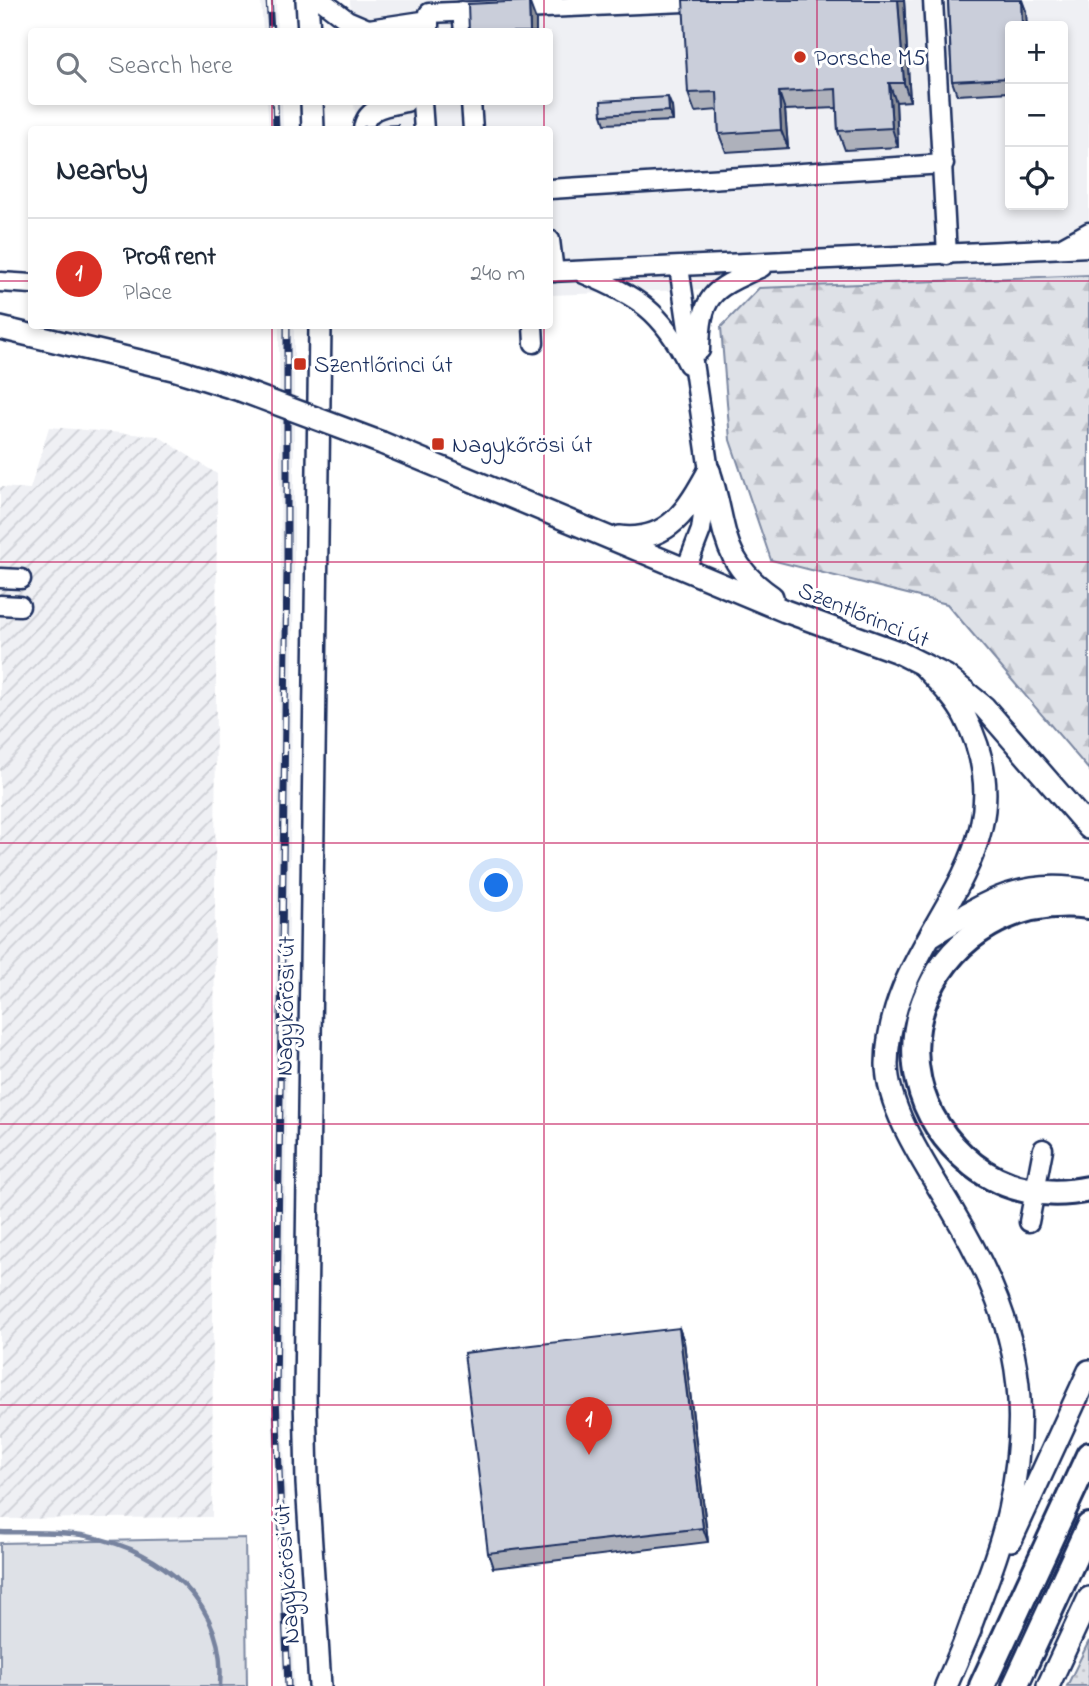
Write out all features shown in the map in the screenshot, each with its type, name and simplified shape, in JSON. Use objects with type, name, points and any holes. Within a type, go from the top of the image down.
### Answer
[{"type":"highway","points":[[1089,906],[1031,906],[1000,917],[971,934],[936,976],[927,993],[917,1032],[917,1071],[922,1090],[944,1134],[963,1157],[985,1174],[1005,1184],[1033,1192],[1062,1193],[1089,1189]]},
{"type":"highway","points":[[982,1686],[1089,1455]]},
{"type":"highway","points":[[1015,1686],[1089,1526]]},
{"type":"main road","points":[[307,0],[309,28]]},
{"type":"main road","points":[[312,105],[313,126]]},
{"type":"main road","name":"Szentlőrinci út","points":[[0,328],[173,369],[240,390],[382,443],[785,611],[898,652],[946,676],[984,707],[1089,828]]},
{"type":"main road","name":"Nagykőrösi út","points":[[320,329],[305,1394],[307,1483],[320,1686]]},
{"type":"main road","points":[[603,536],[632,539],[650,536],[672,526],[689,507],[709,471]]},
{"type":"main road","points":[[709,471],[728,547],[736,565],[785,611]]},
{"type":"main road","points":[[922,664],[965,716],[981,761],[987,807],[980,840],[949,904],[928,938],[897,1004],[889,1042],[889,1076],[893,1096],[919,1153],[974,1245],[995,1290],[1018,1366],[1020,1395],[1019,1450],[1009,1513],[965,1641]]},
{"type":"main road","points":[[928,938],[981,904],[1001,896],[1043,887],[1089,891]]},
{"type":"main road","points":[[946,1686],[1089,1371]]},
{"type":"main road","points":[[1053,1676],[1089,1598]]},
{"type":"main road","points":[[1053,1676],[1089,1617]]},
{"type":"street","points":[[321,0],[346,20],[362,28]]},
{"type":"street","points":[[375,28],[462,11],[732,0]]},
{"type":"street","points":[[933,0],[947,255]]},
{"type":"street","points":[[462,11],[464,28]]},
{"type":"street","points":[[364,126],[366,117],[372,111],[395,105]]},
{"type":"street","points":[[422,105],[424,126]]},
{"type":"street","points":[[471,105],[473,126]]},
{"type":"street","points":[[553,189],[944,164]]},
{"type":"street","points":[[1058,249],[1089,232]]},
{"type":"street","points":[[553,272],[1089,247]]},
{"type":"street","points":[[695,378],[700,353],[700,317],[711,296],[724,285],[769,264]]},
{"type":"street","points":[[679,267],[709,471],[701,530],[686,569]]},
{"type":"street","points":[[578,271],[625,291],[645,303],[673,334],[695,378]]},
{"type":"street","points":[[0,282],[28,284]]},
{"type":"street","points":[[0,578],[22,579]]},
{"type":"street","points":[[0,605],[20,606]]},
{"type":"street","points":[[1029,1222],[1043,1149]]},
{"type":"shaded area","points":[[261,0],[276,0],[277,28],[263,28]]},
{"type":"shaded area","points":[[350,0],[1089,0],[1089,275],[553,295],[553,126],[356,126],[354,105],[553,105],[553,28],[352,28]]},
{"type":"shaded area","points":[[267,105],[282,105],[283,126],[269,126]]},
{"type":"shaded area","points":[[279,329],[294,329],[294,568],[282,1396],[294,1686],[283,1686],[271,1396],[281,567]]},
{"type":"shaded area","points":[[49,427],[158,436],[217,474],[212,1517],[0,1519],[0,487],[30,489]]},
{"type":"green space","points":[[1089,275],[1089,770],[947,604],[771,560],[730,440],[721,327],[759,288]]},
{"type":"green space","points":[[245,1538],[247,1686],[0,1686],[0,1543]]},
{"type":"green space","points":[[1089,1641],[1089,1686],[1067,1686]]},
{"type":"building","name":"Porsche M5","points":[[683,0],[898,0],[904,83],[889,83],[892,128],[838,131],[836,89],[779,92],[781,130],[719,134],[717,92],[688,93]]},
{"type":"building","points":[[948,0],[1021,0],[1022,21],[1005,21],[1005,78],[952,81]]},
{"type":"building","points":[[529,1],[530,28],[469,28],[468,4]]},
{"type":"building","points":[[668,97],[669,111],[602,115],[601,101]]},
{"type":"building","points":[[679,1328],[703,1528],[488,1553],[464,1353]]},
{"type":"waterway","points":[[0,1532],[87,1536],[115,1543],[164,1568],[185,1586],[201,1606],[213,1630],[219,1656],[220,1686]]},
{"type":"railway","points":[[269,0],[271,28]]},
{"type":"railway","points":[[275,105],[276,126]]},
{"type":"railway","points":[[287,329],[287,567],[276,1396],[288,1686]]},
{"type":"place","name":"Porsche M5","points":[[800,57]]},
{"type":"place","name":"Szentlőrinci út","points":[[300,364]]},
{"type":"place","name":"Nagykőrösi út","points":[[438,444]]},
{"type":"place","name":"Profirent","points":[[589,1455]]}]
